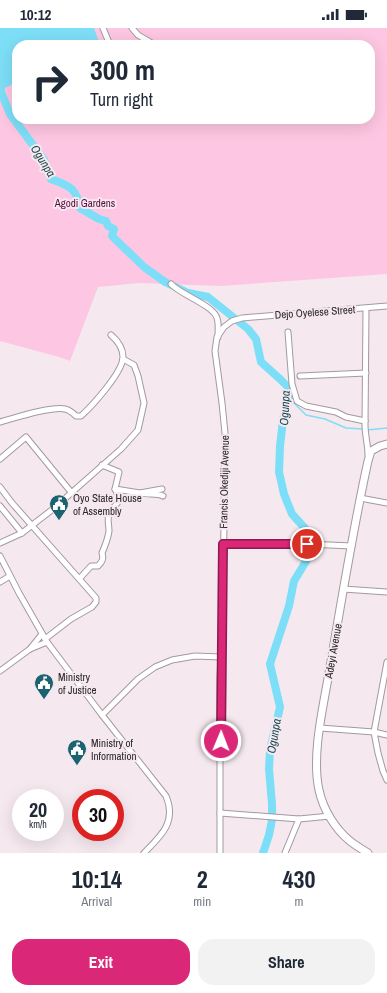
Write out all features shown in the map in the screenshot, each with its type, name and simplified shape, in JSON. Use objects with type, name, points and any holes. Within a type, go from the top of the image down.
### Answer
[{"type":"street","points":[[103,28],[108,40]]},
{"type":"street","points":[[132,28],[138,35],[146,40]]},
{"type":"street","name":"Francis Okediji Avenue","points":[[171,284],[176,289],[207,306],[217,316],[219,324],[215,351],[225,433],[221,658],[220,853]]},
{"type":"street","name":"Dejo Oyelese Street","points":[[218,337],[224,327],[232,321],[242,318],[366,309],[387,306]]},
{"type":"street","points":[[366,309],[365,435],[368,445],[368,461]]},
{"type":"street","points":[[288,332],[292,384],[297,401],[306,406],[336,412],[365,423]]},
{"type":"street","points":[[0,422],[50,409],[64,408],[76,416],[81,416],[108,386],[121,366],[123,359],[122,350],[118,341],[111,336]]},
{"type":"street","points":[[0,542],[22,533],[33,525],[121,448],[138,430],[144,403],[134,365],[123,359]]},
{"type":"street","points":[[300,376],[366,372]]},
{"type":"street","points":[[0,459],[26,437],[71,492]]},
{"type":"street","name":"Adeyi Avenue","points":[[368,853],[350,842],[330,816],[325,807],[319,789],[316,761],[343,590],[368,461],[371,451],[387,444]]},
{"type":"street","points":[[80,578],[91,566],[98,566],[102,562],[102,553],[108,533],[109,513],[116,506],[120,498],[115,489],[119,472],[102,465]]},
{"type":"street","points":[[0,487],[12,503],[80,578],[96,598],[95,605],[71,619],[0,671]]},
{"type":"street","points":[[115,489],[163,496]]},
{"type":"street","points":[[140,493],[162,489]]},
{"type":"street","points":[[360,498],[387,503]]},
{"type":"street","points":[[0,506],[22,533]]},
{"type":"street","points":[[223,544],[307,544],[352,546]]},
{"type":"street","points":[[0,556],[45,638],[102,715],[166,796],[169,803],[169,820],[161,836],[144,853]]},
{"type":"street","points":[[0,582],[10,576]]},
{"type":"street","points":[[343,590],[387,592]]},
{"type":"street","points":[[30,650],[45,638]]},
{"type":"street","points":[[102,715],[138,680],[155,667],[172,660],[194,656],[221,658]]},
{"type":"street","points":[[387,665],[374,732],[378,753],[387,780]]},
{"type":"street","points":[[320,728],[374,732],[387,735]]},
{"type":"street","points":[[220,813],[299,819],[330,816]]},
{"type":"street","points":[[285,853],[299,819]]},
{"type":"green space","name":"Agodi Gardens","points":[[0,28],[387,28],[387,274],[221,286],[139,283],[98,287],[70,361],[0,341]]},
{"type":"water","points":[[0,28],[94,28],[98,40],[12,40],[12,84],[0,89]]},
{"type":"waterway","name":"Ogunpa","points":[[1,79],[1,92],[12,117]]},
{"type":"waterway","name":"Ogunpa","points":[[17,124],[44,160],[51,179],[71,188],[74,191],[80,208],[99,219],[106,221],[108,226],[114,229],[112,236],[144,267],[165,282],[188,293],[208,297],[248,329],[256,339],[261,362],[288,387],[289,398],[283,420],[279,472],[284,494],[292,514],[311,535],[311,553],[294,581],[289,606],[270,664],[280,707],[270,750],[269,769],[272,820],[263,853]]},
{"type":"waterway","points":[[289,398],[306,415],[325,419],[346,428],[363,429]]},
{"type":"waterway","points":[[367,430],[387,428]]},
{"type":"place","name":"Oyo State House of Assembly","points":[[59,521]]},
{"type":"place","name":"Ministry of Justice","points":[[44,700]]},
{"type":"place","name":"Ministry of Information","points":[[77,766]]},
{"type":"route","points":[[221,741],[220,679],[223,618],[223,544],[307,544]]}]
